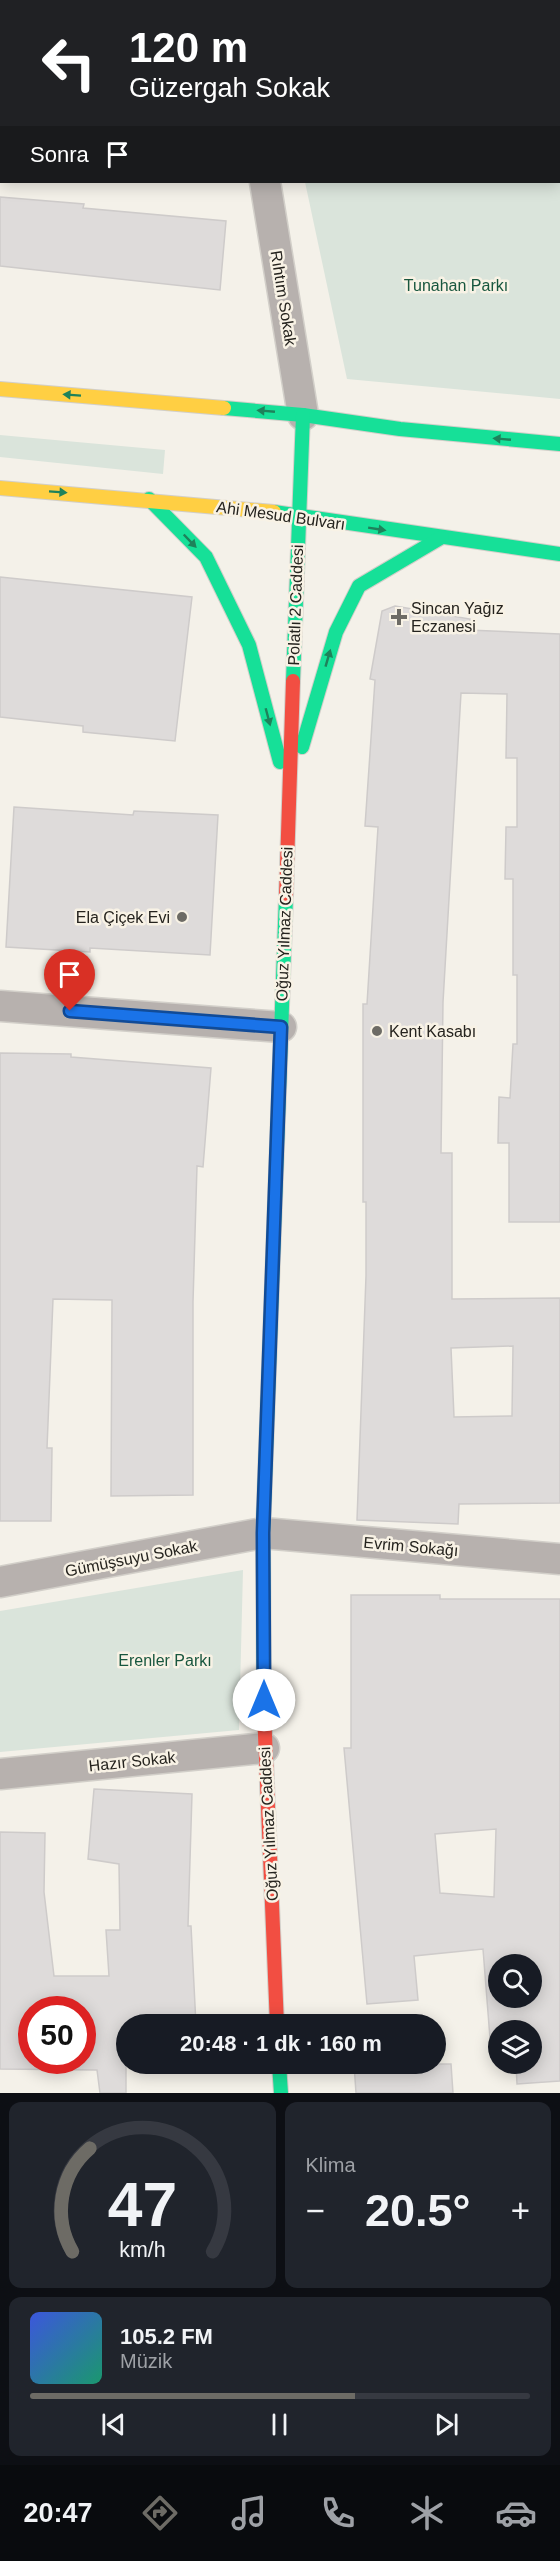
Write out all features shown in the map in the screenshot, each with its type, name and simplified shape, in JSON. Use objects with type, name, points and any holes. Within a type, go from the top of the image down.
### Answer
[{"type":"main road","points":[[0,389],[303,415],[400,429],[560,444]]},
{"type":"main road","name":"Polatlı 2 Caddesi","points":[[289,795],[303,415]]},
{"type":"main road","name":"Ahi Mesud Bulvarı","points":[[0,488],[248,508],[560,554]]},
{"type":"main road","points":[[149,499],[206,557],[249,645],[289,795]]},
{"type":"main road","points":[[289,795],[336,632],[359,586],[442,537]]},
{"type":"main road","name":"Oğuz Yılmaz Caddesi","points":[[277,2014],[264,1748],[263,1533],[289,795]]},
{"type":"main road","points":[[280,2074],[281,2093]]},
{"type":"street","name":"Rıhtım Sokak","points":[[265,183],[303,415]]},
{"type":"street","points":[[0,1005],[281,1027]]},
{"type":"street","name":"Evrim Sokağı","points":[[263,1533],[560,1559]]},
{"type":"street","name":"Gümüşsuyu Sokak","points":[[0,1582],[263,1533]]},
{"type":"street","name":"Hazır Sokak","points":[[0,1774],[264,1748]]},
{"type":"green space","name":"Tunahan Parkı","points":[[305,183],[560,183],[560,399],[347,379]]},
{"type":"green space","points":[[0,435],[165,450],[163,474],[0,457]]},
{"type":"green space","name":"Erenler Parkı","points":[[243,1570],[239,1730],[0,1752],[0,1611]]},
{"type":"building","points":[[0,197],[84,204],[83,208],[226,221],[220,290],[0,266]]},
{"type":"building","points":[[0,577],[192,597],[175,741],[83,732],[83,726],[0,717]]},
{"type":"building","points":[[395,606],[470,619],[468,630],[560,634],[560,1222],[509,1222],[509,1143],[498,1143],[499,1097],[510,1098],[513,1044],[517,1044],[517,975],[513,975],[513,879],[505,879],[506,827],[517,827],[517,758],[506,758],[507,694],[461,693],[443,1002],[441,1153],[452,1153],[452,1299],[560,1298],[560,1503],[459,1504],[458,1524],[357,1520],[366,1276],[366,1202],[363,1202],[363,1004],[367,1004],[378,827],[365,826],[375,680],[370,679],[382,611]],"holes":[[[513,1346],[512,1416],[454,1417],[451,1348]]]},
{"type":"building","points":[[14,807],[133,815],[134,811],[218,815],[210,955],[90,948],[90,952],[6,947]]},
{"type":"building","points":[[0,1053],[71,1054],[71,1057],[211,1068],[203,1167],[197,1166],[193,1302],[193,1495],[111,1496],[112,1300],[53,1299],[47,1448],[52,1448],[51,1521],[0,1521]]},
{"type":"building","points":[[351,1595],[440,1595],[440,1599],[560,1599],[560,2081],[517,2084],[516,2074],[542,2074],[542,2020],[489,2020],[483,1949],[414,1956],[418,2000],[367,2004],[344,1748],[351,1748]],"holes":[[[496,1829],[494,1897],[440,1893],[435,1834]]]},
{"type":"building","points":[[94,1789],[192,1794],[188,1926],[191,1926],[195,2014],[116,2014],[116,2074],[126,2074],[126,2093],[100,2093],[96,2070],[96,1996],[18,1996],[18,2069],[0,2069],[0,1832],[45,1833],[44,1892],[54,1976],[109,1976],[106,1930],[120,1930],[119,1864],[88,1859]]},
{"type":"building","points":[[446,2064],[451,2064],[453,2093],[356,2093],[355,2074],[446,2074]]},
{"type":"traffic: fast","points":[[224,408],[303,415],[400,429],[560,444]]},
{"type":"traffic: fast","points":[[293,681],[303,415]]},
{"type":"traffic: fast","points":[[149,499],[206,557],[249,645],[280,762]]},
{"type":"traffic: fast","points":[[274,512],[560,554]]},
{"type":"traffic: fast","points":[[302,747],[336,632],[359,586],[442,537]]},
{"type":"traffic: fast","points":[[264,1711],[263,1533],[286,896]]},
{"type":"traffic: fast","points":[[280,2074],[281,2093]]},
{"type":"traffic: slow","points":[[0,389],[224,408]]},
{"type":"traffic: slow","points":[[0,488],[274,512]]},
{"type":"traffic: jam","points":[[286,896],[293,681]]},
{"type":"traffic: jam","points":[[264,1711],[277,2014]]},
{"type":"place","name":"Sincan Yağız Eczanesi","points":[[399,617]]},
{"type":"place","name":"Ela Çiçek Evi","points":[[182,917]]},
{"type":"place","name":"Kent Kasabı","points":[[377,1031]]},
{"type":"route","points":[[70,1011],[281,1027],[263,1533],[264,1700]]}]
